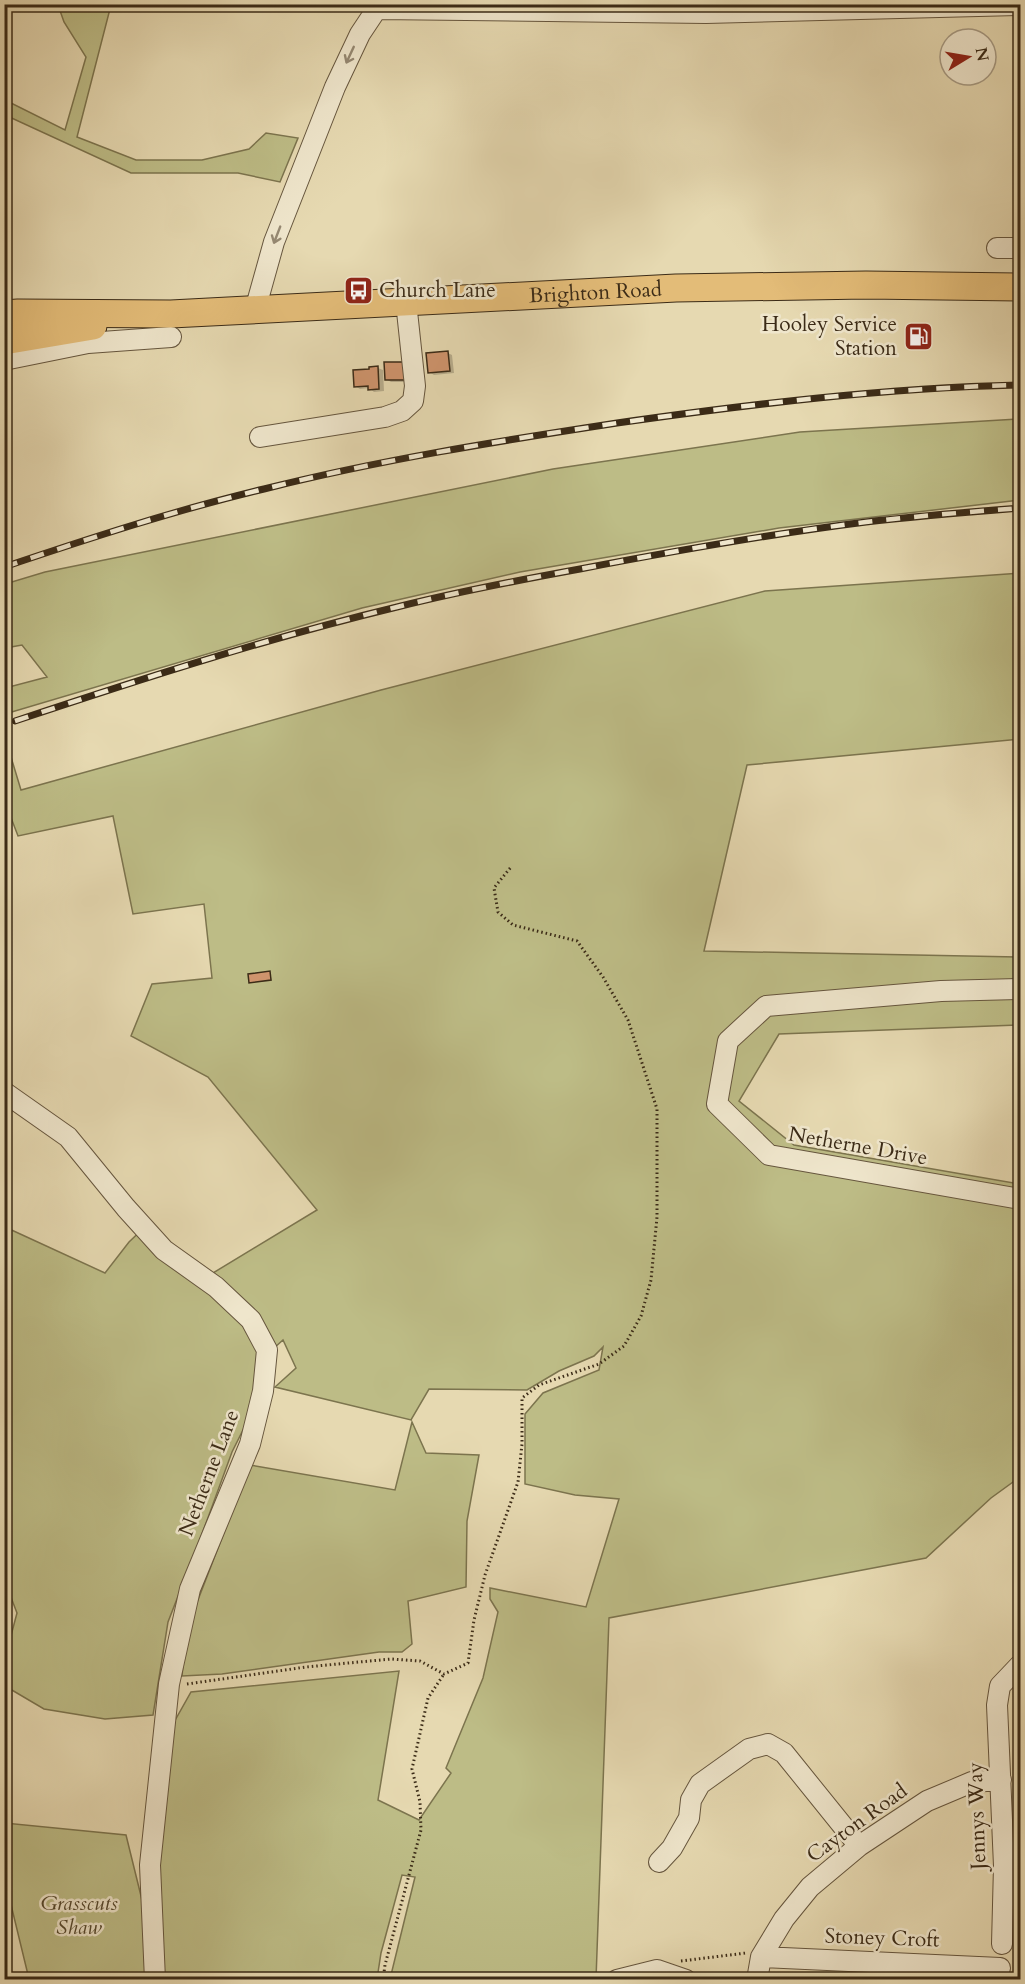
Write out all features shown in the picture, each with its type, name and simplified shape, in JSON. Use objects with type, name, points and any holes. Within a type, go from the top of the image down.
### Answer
[{"type":"highway","name":"Brighton Road","points":[[4,341],[171,325],[255,310],[676,288],[919,285],[1020,287]]},
{"type":"highway","name":"Brighton Road","points":[[4,314],[18,313],[171,325]]},
{"type":"street","points":[[255,310],[274,242],[335,87],[360,34],[379,7],[709,9],[1020,5]]},
{"type":"street","points":[[997,248],[1020,248]]},
{"type":"street","points":[[260,437],[385,417],[402,411],[413,401],[415,387],[406,302]]},
{"type":"street","name":"Brighton Road","points":[[4,360],[171,325]]},
{"type":"street","name":"Netherne Drive","points":[[1020,989],[941,991],[766,1006],[728,1041],[717,1104],[769,1155],[1020,1199]]},
{"type":"street","name":"Netherne Lane","points":[[4,1092],[68,1137],[164,1250],[216,1287],[250,1320],[267,1350],[263,1391],[250,1444],[190,1589],[169,1684],[150,1865],[154,1980]]},
{"type":"street","name":"Jennys Way","points":[[1002,1944],[1004,1866],[1011,1822],[1001,1780],[997,1705],[993,1684],[1020,1665]]},
{"type":"street","points":[[659,1862],[672,1848],[689,1818],[691,1800],[700,1784],[749,1749],[768,1744],[784,1753],[859,1846]]},
{"type":"street","name":"Cayton Road","points":[[757,1980],[764,1954],[784,1919],[810,1887],[859,1846],[927,1802],[972,1782],[1001,1780]]},
{"type":"street","name":"Stoney Croft","points":[[764,1954],[1000,1968]]},
{"type":"street","points":[[617,1980],[657,1970],[686,1980]]},
{"type":"path","points":[[383,1980],[406,1879],[421,1830],[420,1802],[412,1769],[428,1698],[444,1674],[468,1664],[474,1620],[485,1575],[518,1482],[522,1444],[522,1398],[540,1385],[600,1365],[624,1346],[641,1316],[651,1280],[657,1217],[657,1109],[628,1020],[603,977],[577,941],[513,925],[498,912],[494,888],[511,867]]},
{"type":"path","points":[[169,1684],[193,1684],[306,1667],[391,1659],[420,1661],[444,1674]]},
{"type":"path","points":[[657,1970],[685,1960],[764,1954]]},
{"type":"green space","points":[[58,5],[111,5],[77,137],[136,160],[202,160],[249,149],[266,133],[298,138],[280,182],[238,173],[131,173],[5,115],[5,100],[65,130],[86,57],[64,22]]},
{"type":"green space","points":[[1020,419],[1020,500],[779,528],[520,572],[362,608],[5,714],[5,688],[47,677],[22,645],[5,648],[5,584],[45,572],[553,469],[800,432]]},
{"type":"green space","name":"Grasscuts Shaw","points":[[1020,573],[1020,739],[747,765],[704,951],[1020,957],[1020,1025],[779,1034],[739,1101],[794,1145],[1020,1184],[1020,1477],[991,1498],[926,1558],[609,1618],[596,1979],[390,1979],[415,1877],[402,1875],[381,1953],[377,1979],[29,1979],[5,1880],[5,1823],[126,1835],[157,1961],[157,1864],[173,1724],[191,1692],[399,1671],[378,1800],[419,1820],[451,1773],[446,1768],[483,1678],[498,1612],[490,1599],[490,1588],[586,1607],[619,1499],[575,1495],[525,1484],[525,1414],[543,1393],[599,1370],[603,1347],[594,1356],[559,1371],[527,1390],[429,1389],[411,1420],[275,1387],[296,1368],[283,1340],[264,1357],[260,1396],[232,1452],[168,1622],[153,1715],[105,1719],[44,1709],[5,1686],[5,1658],[17,1613],[4,1579],[5,1227],[105,1273],[129,1242],[149,1223],[208,1276],[317,1210],[208,1077],[131,1036],[152,984],[212,978],[204,904],[133,914],[113,816],[18,836],[5,802],[4,734],[21,790],[381,690],[765,591]]},
{"type":"green space","points":[[412,1422],[426,1453],[479,1455],[467,1521],[466,1587],[408,1601],[412,1644],[402,1652],[379,1652],[222,1674],[182,1676],[186,1631],[250,1465],[395,1490]]},
{"type":"building","points":[[448,351],[450,371],[428,373],[426,353]]},
{"type":"building","points":[[384,362],[409,362],[409,380],[385,380]]},
{"type":"building","points":[[378,366],[379,389],[368,390],[368,386],[354,387],[353,370]]},
{"type":"building","points":[[270,971],[271,980],[249,983],[248,974]]},
{"type":"railway","points":[[4,567],[133,525],[231,497],[351,469],[439,452],[617,423],[768,403],[868,393],[1020,385]]},
{"type":"railway","points":[[15,721],[253,646],[349,619],[465,591],[722,543],[794,532],[885,520],[1020,508]]},
{"type":"place","name":"Church Lane","points":[[358,290]]},
{"type":"place","name":"Hooley Service Station","points":[[918,336]]}]
